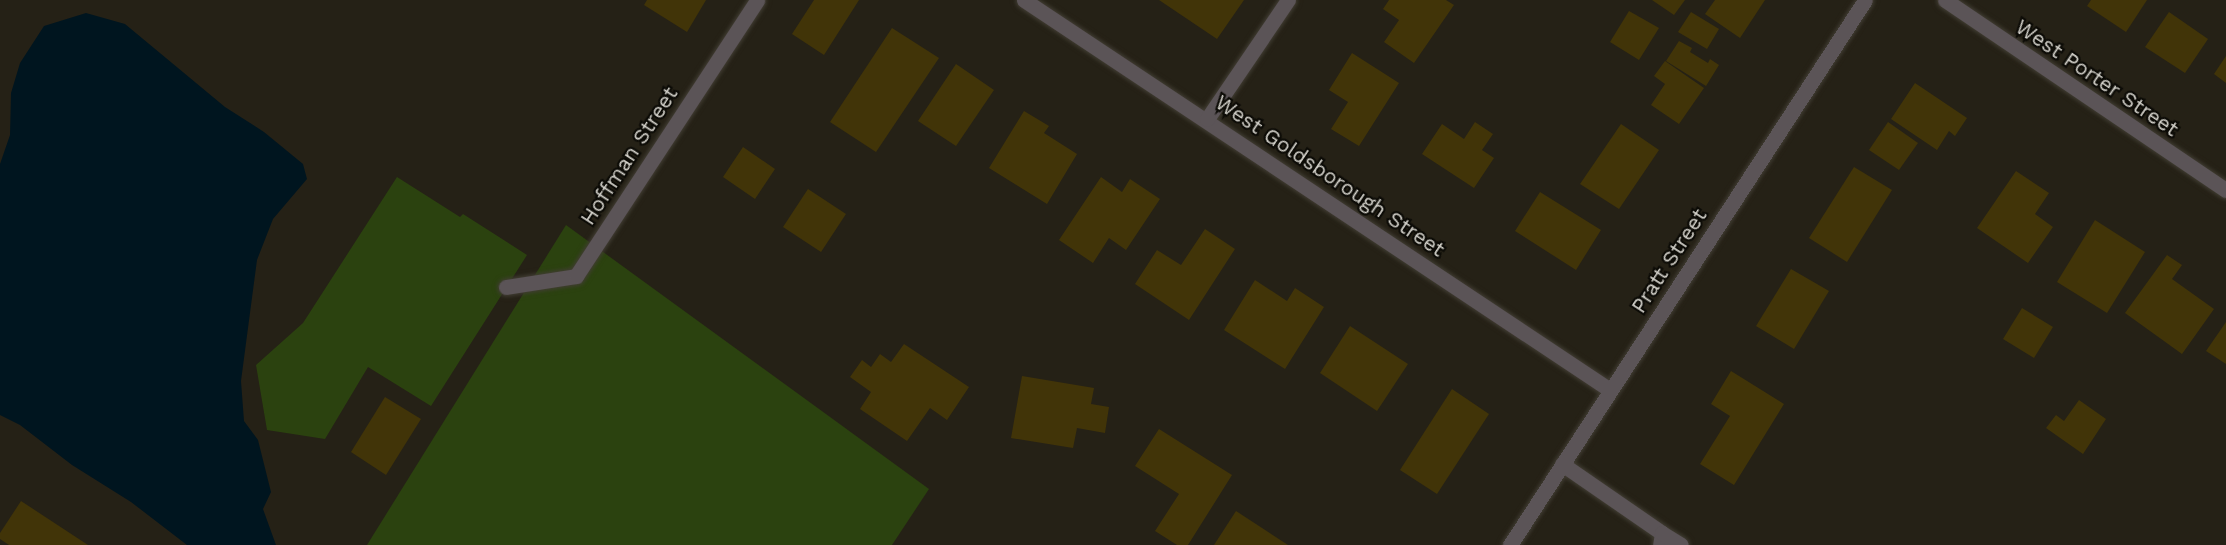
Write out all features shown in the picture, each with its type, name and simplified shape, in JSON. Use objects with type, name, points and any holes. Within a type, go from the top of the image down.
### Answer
[{"type":"street","name":"Hoffman Street","points":[[506,288],[576,276],[757,0]]},
{"type":"street","name":"West Goldsborough Street","points":[[1024,0],[1207,119],[1610,390]]},
{"type":"street","points":[[1207,119],[1288,0]]},
{"type":"street","name":"Pratt Street","points":[[1510,545],[1865,0]]},
{"type":"street","name":"West Porter Street","points":[[1945,0],[2226,190]]},
{"type":"street","points":[[1562,464],[1661,539],[1681,545]]},
{"type":"green space","points":[[397,177],[460,217],[463,214],[527,255],[431,406],[368,367],[325,439],[267,430],[256,365],[303,323]]},
{"type":"green space","points":[[566,225],[929,489],[892,545],[367,545]]},
{"type":"water","points":[[86,13],[125,24],[225,107],[264,132],[303,164],[307,179],[273,219],[257,260],[241,381],[244,421],[258,440],[271,492],[263,509],[276,545],[187,545],[131,502],[72,465],[20,425],[0,415],[0,164],[10,135],[11,93],[20,63],[44,26]]},
{"type":"building","points":[[647,0],[706,0],[687,32],[644,5]]},
{"type":"building","points":[[814,0],[859,0],[824,55],[792,34]]},
{"type":"building","points":[[1159,0],[1244,0],[1217,39]]},
{"type":"building","points":[[1389,0],[1446,0],[1454,5],[1414,63],[1384,42],[1399,20],[1383,9]]},
{"type":"building","points":[[1652,0],[1685,0],[1674,15]]},
{"type":"building","points":[[1715,0],[1765,0],[1740,38],[1705,14]]},
{"type":"building","points":[[2091,0],[2147,0],[2126,32],[2087,6]]},
{"type":"building","points":[[1629,11],[1659,28],[1639,60],[1610,42]]},
{"type":"building","points":[[1691,12],[1719,29],[1707,49],[1678,32]]},
{"type":"building","points":[[2169,12],[2208,39],[2185,73],[2145,47]]},
{"type":"building","points":[[892,28],[939,58],[876,152],[830,122]]},
{"type":"building","points":[[1679,41],[1692,48],[1690,52],[1708,63],[1710,59],[1719,65],[1706,86],[1666,61]]},
{"type":"building","points":[[1352,53],[1399,83],[1359,146],[1331,129],[1348,102],[1329,90]]},
{"type":"building","points":[[2226,56],[2226,83],[2214,74]]},
{"type":"building","points":[[1665,61],[1704,88],[1679,124],[1651,105],[1665,84],[1654,76]]},
{"type":"building","points":[[956,64],[994,90],[956,146],[918,121]]},
{"type":"building","points":[[1915,83],[1967,118],[1955,136],[1949,131],[1937,150],[1891,119]]},
{"type":"building","points":[[1024,111],[1049,126],[1044,133],[1077,154],[1047,204],[989,168]]},
{"type":"building","points":[[1475,122],[1493,134],[1482,150],[1494,158],[1474,188],[1422,154],[1442,124],[1464,139]]},
{"type":"building","points":[[1888,122],[1918,143],[1899,170],[1869,150]]},
{"type":"building","points":[[1621,124],[1659,150],[1619,209],[1580,184]]},
{"type":"building","points":[[743,147],[775,169],[755,199],[723,177]]},
{"type":"building","points":[[1854,167],[1892,190],[1847,262],[1809,238]]},
{"type":"building","points":[[2016,171],[2049,193],[2035,214],[2053,227],[2028,263],[1977,228]]},
{"type":"building","points":[[1101,177],[1122,192],[1130,179],[1160,199],[1126,250],[1109,238],[1093,263],[1059,240]]},
{"type":"building","points":[[808,189],[846,214],[821,252],[783,227]]},
{"type":"building","points":[[1540,192],[1601,230],[1576,270],[1515,231]]},
{"type":"building","points":[[2095,220],[2145,252],[2107,313],[2057,282]]},
{"type":"building","points":[[1205,229],[1235,249],[1189,320],[1135,284],[1157,250],[1181,265]]},
{"type":"building","points":[[2167,255],[2182,265],[2172,279],[2214,309],[2182,354],[2125,313]]},
{"type":"building","points":[[1791,269],[1829,291],[1794,349],[1756,326]]},
{"type":"building","points":[[1255,280],[1287,301],[1295,288],[1324,307],[1285,369],[1224,330]]},
{"type":"building","points":[[2022,308],[2053,327],[2034,358],[2003,339]]},
{"type":"building","points":[[2226,322],[2226,364],[2206,351]]},
{"type":"building","points":[[1350,326],[1408,364],[1377,411],[1320,373]]},
{"type":"building","points":[[904,344],[969,387],[947,420],[930,408],[907,441],[860,409],[871,392],[850,377],[862,360],[871,367],[880,354],[891,362]]},
{"type":"building","points":[[1731,371],[1784,404],[1734,485],[1700,464],[1730,416],[1711,404]]},
{"type":"building","points":[[1022,376],[1094,388],[1091,404],[1109,407],[1105,433],[1077,428],[1073,448],[1011,438]]},
{"type":"building","points":[[1452,389],[1489,414],[1437,494],[1400,470]]},
{"type":"building","points":[[385,397],[421,419],[386,475],[351,452]]},
{"type":"building","points":[[2079,400],[2106,419],[2083,454],[2046,428],[2056,415],[2064,421]]},
{"type":"building","points":[[1159,429],[1232,475],[1188,545],[1177,545],[1155,531],[1179,494],[1135,466]]},
{"type":"building","points":[[21,501],[88,545],[9,545],[0,539],[0,533]]},
{"type":"building","points":[[1236,511],[1288,545],[1214,545]]}]
